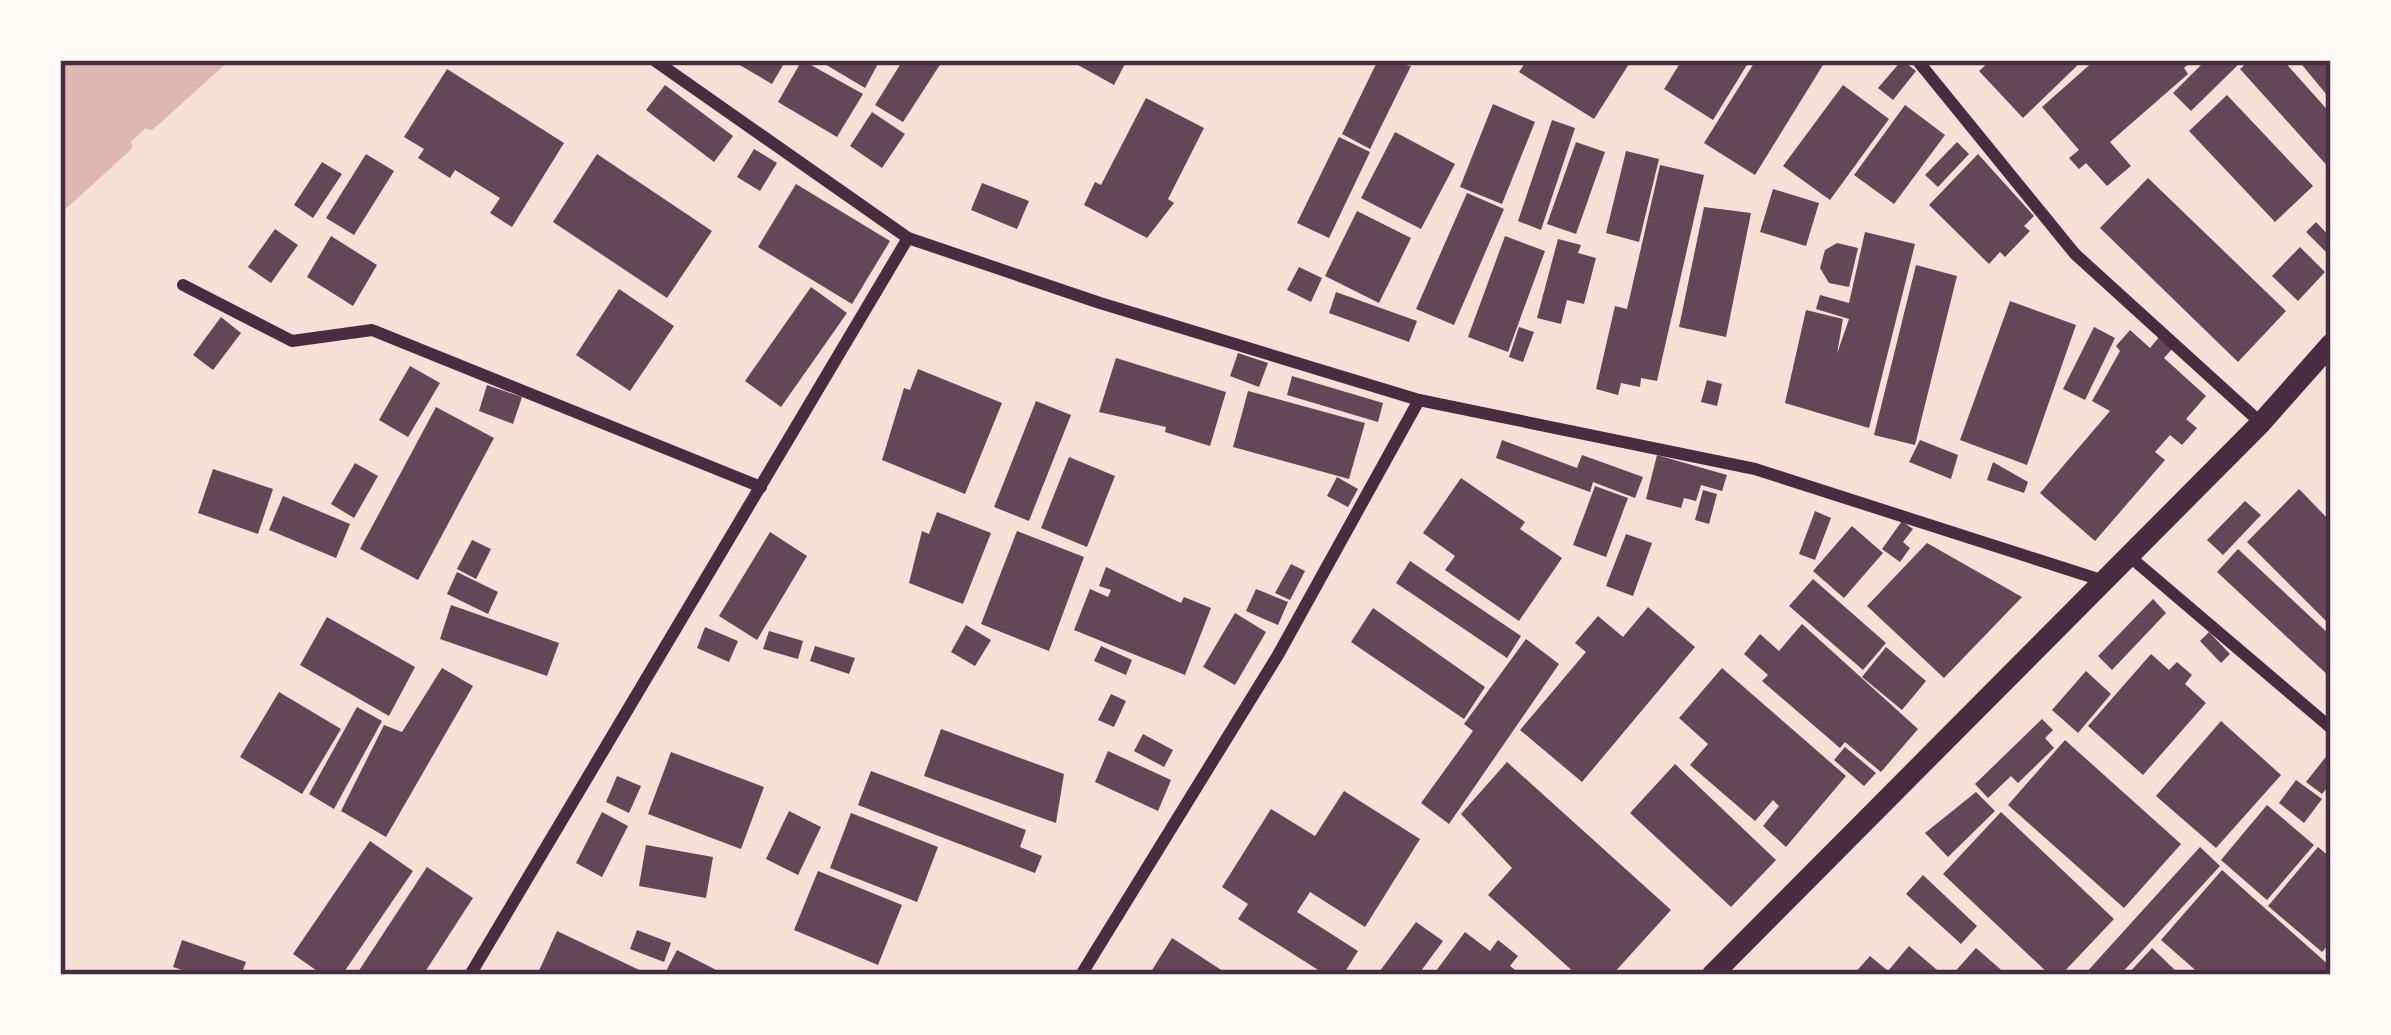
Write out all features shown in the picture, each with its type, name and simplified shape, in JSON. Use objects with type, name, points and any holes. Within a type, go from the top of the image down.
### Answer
[{"type":"street","points":[[654,60],[908,238],[1100,303],[1419,400],[1755,469],[2104,581]]},
{"type":"street","points":[[1918,60],[2075,254],[2261,423]]},
{"type":"street","points":[[470,975],[908,238]]},
{"type":"street","points":[[183,285],[292,341],[372,330],[760,487]]},
{"type":"street","points":[[1712,975],[2261,423],[2331,344]]},
{"type":"street","points":[[1081,975],[1278,655],[1419,400]]},
{"type":"street","points":[[2129,556],[2331,728]]},
{"type":"shaded area","points":[[60,60],[221,60],[60,206]]},
{"type":"building","points":[[731,60],[786,60],[772,84]]},
{"type":"building","points":[[802,60],[863,94],[837,137],[778,102]]},
{"type":"building","points":[[818,60],[880,60],[865,88]]},
{"type":"building","points":[[903,60],[943,60],[903,122],[875,105]]},
{"type":"building","points":[[1069,60],[1127,60],[1114,85]]},
{"type":"building","points":[[1378,60],[1411,66],[1370,149],[1342,134]]},
{"type":"building","points":[[1527,60],[1623,60],[1629,64],[1594,119],[1519,72]]},
{"type":"building","points":[[1682,60],[1750,60],[1713,120],[1664,89]]},
{"type":"building","points":[[1756,60],[1826,60],[1755,175],[1704,143]]},
{"type":"building","points":[[1902,60],[1916,71],[1893,100],[1878,88]]},
{"type":"building","points":[[1991,60],[2083,60],[2023,118],[1979,71]]},
{"type":"building","points":[[2095,60],[2193,60],[2184,68],[2188,74],[2110,142],[2131,166],[2107,186],[2086,163],[2079,169],[2069,158],[2079,150],[2042,107]]},
{"type":"building","points":[[2206,60],[2240,63],[2191,111],[2173,93]]},
{"type":"building","points":[[2250,60],[2283,60],[2331,114],[2331,170],[2240,69]]},
{"type":"building","points":[[2298,60],[2331,60],[2331,100]]},
{"type":"building","points":[[447,69],[564,143],[512,227],[490,213],[500,198],[455,170],[450,178],[418,158],[424,149],[404,137]]},
{"type":"building","points":[[665,85],[733,136],[714,162],[646,110]]},
{"type":"building","points":[[1843,85],[1889,119],[1830,200],[1783,166]]},
{"type":"building","points":[[2227,95],[2313,186],[2275,222],[2189,131]]},
{"type":"building","points":[[1146,98],[1204,128],[1168,199],[1174,203],[1147,238],[1084,205],[1095,182],[1101,185]]},
{"type":"building","points":[[1493,104],[1535,122],[1502,204],[1460,187]]},
{"type":"building","points":[[1905,105],[1945,135],[1894,204],[1854,175]]},
{"type":"building","points":[[872,112],[905,134],[882,168],[850,146]]},
{"type":"building","points":[[1552,120],[1575,128],[1541,230],[1518,221]]},
{"type":"building","points":[[1395,132],[1455,164],[1421,229],[1361,198]]},
{"type":"building","points":[[1339,137],[1370,152],[1329,238],[1297,223]]},
{"type":"building","points":[[1576,142],[1605,152],[1576,234],[1547,224]]},
{"type":"building","points":[[1957,142],[1969,154],[1938,187],[1925,175]]},
{"type":"building","points":[[754,149],[777,163],[760,191],[737,177]]},
{"type":"building","points":[[1626,151],[1659,159],[1639,242],[1606,233]]},
{"type":"building","points":[[366,154],[394,171],[354,235],[326,218]]},
{"type":"building","points":[[597,154],[712,231],[667,298],[553,222]]},
{"type":"building","points":[[1978,154],[2034,216],[2024,226],[2030,231],[2005,257],[2000,252],[1989,264],[1929,205]]},
{"type":"building","points":[[322,162],[342,174],[313,218],[294,205]]},
{"type":"building","points":[[1660,165],[1704,175],[1657,381],[1641,378],[1640,387],[1621,383],[1618,395],[1596,389],[1615,306],[1627,309]]},
{"type":"building","points":[[2148,178],[2286,311],[2238,362],[2100,228]]},
{"type":"building","points":[[982,183],[1029,201],[1017,229],[971,210]]},
{"type":"building","points":[[796,184],[890,241],[852,304],[758,247]]},
{"type":"building","points":[[1773,189],[1819,203],[1806,246],[1760,232]]},
{"type":"building","points":[[1467,193],[1504,209],[1454,325],[1416,309]]},
{"type":"building","points":[[1704,207],[1751,213],[1726,337],[1679,327]]},
{"type":"building","points":[[1357,211],[1411,238],[1379,303],[1325,276]]},
{"type":"building","points":[[2316,222],[2331,238],[2331,257],[2306,232]]},
{"type":"building","points":[[275,229],[298,245],[271,283],[248,267]]},
{"type":"building","points":[[1865,232],[1915,244],[1869,428],[1785,403],[1806,310],[1843,319],[1837,354],[1849,319],[1816,309],[1820,295],[1849,303]]},
{"type":"building","points":[[331,236],[377,265],[353,306],[307,277]]},
{"type":"building","points":[[1505,236],[1545,251],[1508,352],[1468,337]]},
{"type":"building","points":[[1558,239],[1581,245],[1578,253],[1596,258],[1584,304],[1567,300],[1561,324],[1537,318]]},
{"type":"building","points":[[1837,243],[1858,248],[1849,287],[1829,283],[1820,268],[1825,250]]},
{"type":"building","points":[[2300,247],[2325,272],[2298,301],[2272,276]]},
{"type":"building","points":[[1916,265],[1957,276],[1915,445],[1874,435]]},
{"type":"building","points":[[1299,267],[1322,278],[1311,302],[1287,290]]},
{"type":"building","points":[[811,287],[847,313],[781,407],[745,381]]},
{"type":"building","points":[[619,289],[674,326],[630,391],[576,355]]},
{"type":"building","points":[[1336,292],[1417,321],[1409,342],[1329,313]]},
{"type":"building","points":[[2010,301],[2076,325],[2027,465],[1960,440]]},
{"type":"building","points":[[221,317],[241,333],[213,370],[193,355]]},
{"type":"building","points":[[1519,327],[1534,332],[1523,362],[1509,357]]},
{"type":"building","points":[[2094,327],[2115,338],[2085,400],[2063,389]]},
{"type":"building","points":[[2130,330],[2150,348],[2160,336],[2173,348],[2164,358],[2206,396],[2186,419],[2197,428],[2182,445],[2170,435],[2155,452],[2165,460],[2095,541],[2040,493],[2110,411],[2092,401],[2120,351],[2116,346]]},
{"type":"building","points":[[1238,353],[1268,363],[1259,387],[1230,376]]},
{"type":"building","points":[[1116,358],[1226,392],[1210,446],[1165,432],[1166,427],[1099,412]]},
{"type":"building","points":[[410,366],[440,383],[408,437],[379,420]]},
{"type":"building","points":[[918,369],[1002,403],[965,494],[882,460],[904,388],[910,390]]},
{"type":"building","points":[[1292,376],[1383,403],[1378,422],[1287,395]]},
{"type":"building","points":[[1707,380],[1722,384],[1717,406],[1701,402]]},
{"type":"building","points":[[487,385],[522,397],[513,424],[479,411]]},
{"type":"building","points":[[1248,391],[1365,423],[1349,479],[1233,447]]},
{"type":"building","points":[[1036,401],[1071,415],[1029,521],[994,507]]},
{"type":"building","points":[[436,407],[494,438],[418,580],[360,549]]},
{"type":"building","points":[[1502,440],[1577,468],[1582,455],[1643,477],[1635,498],[1593,482],[1590,492],[1496,458]]},
{"type":"building","points":[[1920,440],[1958,455],[1951,479],[1909,462]]},
{"type":"building","points":[[1657,455],[1727,475],[1722,491],[1701,485],[1696,501],[1684,498],[1681,508],[1646,499]]},
{"type":"building","points":[[1069,457],[1115,476],[1087,547],[1041,528]]},
{"type":"building","points":[[1993,462],[2028,482],[2024,493],[1987,480]]},
{"type":"building","points":[[355,463],[378,476],[354,518],[331,504]]},
{"type":"building","points":[[213,469],[273,489],[258,534],[198,513]]},
{"type":"building","points":[[1337,477],[1358,489],[1348,507],[1327,496]]},
{"type":"building","points":[[1461,478],[1525,522],[1520,529],[1562,558],[1519,621],[1445,570],[1455,556],[1423,533]]},
{"type":"building","points":[[1595,486],[1628,498],[1606,557],[1573,545]]},
{"type":"building","points":[[2299,489],[2331,522],[2331,626],[2247,542]]},
{"type":"building","points":[[1703,490],[1717,494],[1709,524],[1695,520]]},
{"type":"building","points":[[283,496],[350,524],[336,558],[269,530]]},
{"type":"building","points":[[2245,501],[2261,515],[2223,555],[2207,540]]},
{"type":"building","points":[[1815,511],[1831,518],[1815,560],[1799,554]]},
{"type":"building","points":[[937,512],[991,533],[963,604],[909,583],[922,531],[929,534]]},
{"type":"building","points":[[1902,521],[1913,529],[1903,542],[1910,548],[1900,562],[1882,549]]},
{"type":"building","points":[[1852,526],[1883,553],[1844,598],[1813,571]]},
{"type":"building","points":[[1017,531],[1084,557],[1049,651],[981,624]]},
{"type":"building","points":[[770,532],[807,556],[757,640],[719,616]]},
{"type":"building","points":[[1626,534],[1652,543],[1633,596],[1606,586]]},
{"type":"building","points":[[472,540],[491,549],[476,579],[457,569]]},
{"type":"building","points":[[1927,543],[2022,597],[1944,678],[1867,606]]},
{"type":"building","points":[[2238,549],[2331,636],[2331,678],[2217,572]]},
{"type":"building","points":[[1410,561],[1521,636],[1507,658],[1396,583]]},
{"type":"building","points":[[1291,564],[1305,571],[1290,600],[1275,593]]},
{"type":"building","points":[[1106,567],[1181,603],[1184,597],[1211,608],[1185,675],[1074,630],[1090,589],[1108,597],[1111,590],[1099,586]]},
{"type":"building","points":[[457,572],[498,592],[488,614],[447,594]]},
{"type":"building","points":[[1813,579],[1886,643],[1863,670],[1789,606]]},
{"type":"building","points":[[1256,589],[1288,602],[1278,625],[1246,611]]},
{"type":"building","points":[[2153,599],[2166,613],[2112,670],[2098,656]]},
{"type":"building","points":[[451,605],[559,643],[547,676],[440,639]]},
{"type":"building","points":[[1648,607],[1695,647],[1582,782],[1520,730],[1586,652],[1575,643],[1598,616],[1623,637]]},
{"type":"building","points":[[1373,608],[1485,687],[1464,719],[1351,642]]},
{"type":"building","points":[[1235,613],[1266,632],[1235,685],[1203,667]]},
{"type":"building","points":[[327,617],[415,667],[389,716],[300,665]]},
{"type":"building","points":[[1802,624],[1918,729],[1881,772],[1845,742],[1840,748],[1762,681],[1768,675],[1744,654],[1760,634],[1779,651]]},
{"type":"building","points":[[966,625],[991,640],[975,666],[951,652]]},
{"type":"building","points":[[705,627],[738,641],[729,662],[697,648]]},
{"type":"building","points":[[769,631],[803,641],[798,659],[763,649]]},
{"type":"building","points":[[2209,632],[2230,654],[2221,663],[2200,641]]},
{"type":"building","points":[[1526,639],[1559,664],[1449,824],[1421,803],[1473,731],[1464,724]]},
{"type":"building","points":[[815,646],[855,658],[849,674],[810,661]]},
{"type":"building","points":[[1101,646],[1132,660],[1126,675],[1094,661]]},
{"type":"building","points":[[1886,647],[1926,681],[1902,710],[1862,677]]},
{"type":"building","points":[[2151,654],[2169,670],[2177,662],[2192,675],[2185,684],[2206,703],[2143,775],[2088,726]]},
{"type":"building","points":[[442,668],[473,686],[386,837],[341,811],[384,725],[402,732]]},
{"type":"building","points":[[1722,668],[1846,776],[1786,847],[1763,826],[1779,806],[1773,800],[1755,821],[1690,765],[1708,744],[1679,718]]},
{"type":"building","points":[[2086,671],[2111,694],[2078,733],[2052,710]]},
{"type":"building","points":[[279,692],[341,729],[302,794],[240,757]]},
{"type":"building","points":[[1111,694],[1126,701],[1114,727],[1098,720]]},
{"type":"building","points":[[357,707],[382,721],[334,809],[309,794]]},
{"type":"building","points":[[2042,719],[2053,730],[2045,738],[2054,748],[2018,783],[2011,776],[1988,798],[1975,784]]},
{"type":"building","points":[[2221,721],[2281,775],[2216,848],[2156,796]]},
{"type":"building","points":[[941,729],[1064,774],[1056,823],[924,776]]},
{"type":"building","points":[[1143,734],[1173,750],[1164,767],[1134,751]]},
{"type":"building","points":[[2065,740],[2181,844],[2124,908],[2008,805]]},
{"type":"building","points":[[1845,747],[1876,773],[1864,786],[1834,760]]},
{"type":"building","points":[[1108,751],[1171,780],[1158,811],[1095,782]]},
{"type":"building","points":[[671,752],[764,787],[741,849],[648,814]]},
{"type":"building","points":[[2328,754],[2331,783],[2322,794],[2306,782]]},
{"type":"building","points":[[1507,762],[1671,910],[1612,975],[1577,975],[1488,895],[1512,868],[1461,814]]},
{"type":"building","points":[[1675,764],[1776,860],[1731,907],[1630,813]]},
{"type":"building","points":[[871,771],[1026,830],[1020,847],[1042,856],[1035,873],[858,805]]},
{"type":"building","points":[[617,776],[641,786],[629,813],[606,802]]},
{"type":"building","points":[[2296,780],[2322,799],[2304,823],[2279,803]]},
{"type":"building","points":[[1344,791],[1420,839],[1365,927],[1310,892],[1297,912],[1358,951],[1343,975],[1326,975],[1238,919],[1248,904],[1222,887],[1271,809],[1315,836]]},
{"type":"building","points":[[1976,792],[1995,811],[1948,857],[1925,833]]},
{"type":"building","points":[[2267,805],[2314,845],[2267,900],[2221,860]]},
{"type":"building","points":[[789,811],[821,827],[798,875],[766,859]]},
{"type":"building","points":[[602,812],[628,826],[602,877],[576,863]]},
{"type":"building","points":[[2001,812],[2114,919],[2061,975],[2050,975],[1943,874]]},
{"type":"building","points":[[851,813],[938,847],[917,902],[830,868]]},
{"type":"building","points":[[370,841],[413,871],[342,975],[323,975],[293,954]]},
{"type":"building","points":[[646,845],[713,857],[706,898],[639,886]]},
{"type":"building","points":[[2200,847],[2220,866],[2120,975],[2084,975]]},
{"type":"building","points":[[2318,847],[2331,858],[2331,942],[2322,952],[2268,906]]},
{"type":"building","points":[[427,867],[473,898],[423,975],[356,975]]},
{"type":"building","points":[[2222,870],[2331,967],[2331,975],[2201,975],[2161,940]]},
{"type":"building","points":[[818,871],[902,905],[878,965],[794,930]]},
{"type":"building","points":[[1923,875],[1977,926],[1961,944],[1906,894]]},
{"type":"building","points":[[1416,922],[1443,941],[1418,975],[1377,975]]},
{"type":"building","points":[[637,930],[671,943],[664,962],[630,949]]},
{"type":"building","points":[[557,931],[650,975],[537,975]]},
{"type":"building","points":[[1465,932],[1490,951],[1498,940],[1518,956],[1510,966],[1522,975],[1433,975]]},
{"type":"building","points":[[1172,938],[1229,975],[1149,975]]},
{"type":"building","points":[[182,940],[246,962],[241,975],[197,975],[173,967]]},
{"type":"building","points":[[1909,946],[1943,975],[1853,975],[1870,956],[1888,971]]},
{"type":"building","points":[[1976,948],[2007,975],[1952,975]]},
{"type":"building","points":[[2152,948],[2180,975],[2127,975]]},
{"type":"building","points":[[677,950],[726,975],[664,975]]},
{"type":"waterway","points":[[150,124],[221,60]]},
{"type":"waterway","points":[[60,206],[126,146]]}]
